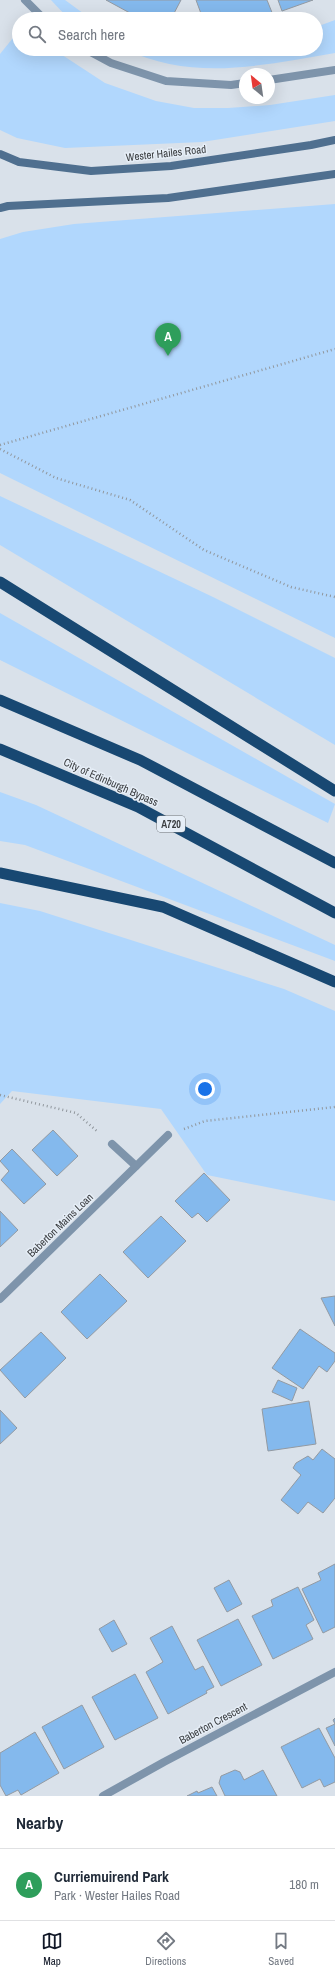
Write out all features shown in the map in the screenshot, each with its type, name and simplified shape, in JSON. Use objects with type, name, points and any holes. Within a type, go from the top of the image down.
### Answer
[{"type":"highway","points":[[0,582],[335,791]]},
{"type":"highway","points":[[0,700],[140,760],[335,862]]},
{"type":"highway","name":"City of Edinburgh Bypass","points":[[0,749],[138,807],[335,913]]},
{"type":"highway","points":[[0,874],[163,907],[335,982]]},
{"type":"main road","name":"Wester Hailes Road","points":[[0,154],[19,162],[91,171],[171,166],[335,140]]},
{"type":"main road","points":[[0,208],[8,206],[168,198],[335,174]]},
{"type":"street","points":[[25,0],[37,12]]},
{"type":"street","points":[[98,56],[111,63],[166,81],[231,85],[239,84]]},
{"type":"street","points":[[275,79],[335,70]]},
{"type":"street","name":"Baberton Mains Loan","points":[[0,1299],[168,1135]]},
{"type":"street","points":[[112,1144],[136,1166]]},
{"type":"street","name":"Baberton Crescent","points":[[103,1796],[164,1762],[335,1672]]},
{"type":"path","points":[[0,445],[335,349]]},
{"type":"path","points":[[0,449],[56,478],[130,500],[204,550],[291,587],[335,597]]},
{"type":"path","points":[[0,1095],[76,1113],[112,1144]]},
{"type":"path","points":[[168,1135],[205,1121],[335,1107]]},
{"type":"shaded area","points":[[51,0],[65,0],[81,12],[63,12]]},
{"type":"shaded area","points":[[335,20],[335,53],[323,55],[323,24]]},
{"type":"shaded area","points":[[12,39],[12,56],[64,56],[105,83],[156,101],[194,108],[228,108],[270,105],[335,95],[335,121],[202,142],[65,148],[17,138],[0,130],[0,54]]},
{"type":"shaded area","points":[[142,56],[317,56],[255,66],[229,68],[202,68],[176,65]]},
{"type":"shaded area","points":[[335,204],[335,638],[0,473],[0,239],[23,232],[74,224]]},
{"type":"shaded area","points":[[0,496],[213,597],[335,658],[335,745],[0,545]]},
{"type":"shaded area","points":[[0,613],[335,804],[328,823],[0,660]]},
{"type":"shaded area","points":[[0,792],[36,805],[335,945],[335,961],[25,845],[0,841]]},
{"type":"shaded area","points":[[0,903],[40,911],[284,989],[335,1011],[335,1201],[207,1175],[161,1109],[12,1091],[0,1104]]},
{"type":"building","points":[[106,0],[181,0],[175,12],[128,12]]},
{"type":"building","points":[[196,0],[267,0],[272,12],[200,12]]},
{"type":"building","points":[[278,0],[313,0],[282,11]]},
{"type":"building","points":[[53,1130],[78,1156],[57,1176],[32,1150]]},
{"type":"building","points":[[12,1149],[46,1184],[24,1204],[1,1180],[9,1171],[0,1161]]},
{"type":"building","points":[[204,1173],[230,1200],[207,1222],[198,1213],[192,1218],[175,1201]]},
{"type":"building","points":[[0,1211],[18,1230],[0,1247]]},
{"type":"building","points":[[161,1216],[186,1241],[148,1278],[123,1252]]},
{"type":"building","points":[[100,1274],[127,1301],[87,1339],[61,1312]]},
{"type":"building","points":[[335,1296],[335,1326],[321,1298]]},
{"type":"building","points":[[300,1329],[335,1353],[335,1361],[327,1372],[319,1366],[303,1389],[272,1368]]},
{"type":"building","points":[[41,1332],[66,1358],[25,1398],[0,1370]]},
{"type":"building","points":[[278,1380],[297,1388],[292,1401],[272,1392]]},
{"type":"building","points":[[309,1401],[316,1444],[268,1451],[262,1409]]},
{"type":"building","points":[[0,1410],[17,1428],[0,1444]]},
{"type":"building","points":[[322,1449],[335,1459],[335,1498],[323,1513],[308,1502],[298,1514],[281,1500],[301,1475],[293,1468],[296,1463],[308,1456],[313,1460]]},
{"type":"building","points":[[335,1564],[335,1627],[323,1633],[302,1589],[321,1580],[318,1573]]},
{"type":"building","points":[[229,1580],[242,1604],[227,1612],[214,1588]]},
{"type":"building","points":[[298,1587],[314,1620],[306,1625],[313,1639],[273,1659],[252,1616],[273,1606],[271,1600]]},
{"type":"building","points":[[238,1619],[262,1665],[221,1686],[197,1640]]},
{"type":"building","points":[[114,1620],[127,1644],[112,1652],[99,1629]]},
{"type":"building","points":[[172,1626],[195,1670],[203,1666],[214,1687],[206,1691],[207,1693],[168,1714],[146,1672],[163,1662],[150,1638]]},
{"type":"building","points":[[135,1674],[158,1718],[115,1740],[92,1697]]},
{"type":"building","points":[[82,1705],[104,1747],[64,1769],[42,1727]]},
{"type":"building","points":[[335,1724],[335,1746],[326,1728]]},
{"type":"building","points":[[319,1728],[335,1758],[335,1782],[324,1787],[320,1779],[302,1788],[281,1747]]},
{"type":"building","points":[[35,1732],[59,1773],[21,1795],[18,1790],[6,1796],[0,1785],[0,1753]]},
{"type":"building","points":[[235,1770],[240,1772],[244,1780],[263,1770],[277,1796],[225,1796],[219,1783],[221,1776]]},
{"type":"building","points":[[212,1787],[217,1796],[187,1796],[197,1791],[198,1793]]},
{"type":"place","name":"Curriemuirend Park","points":[[168,356]]}]
